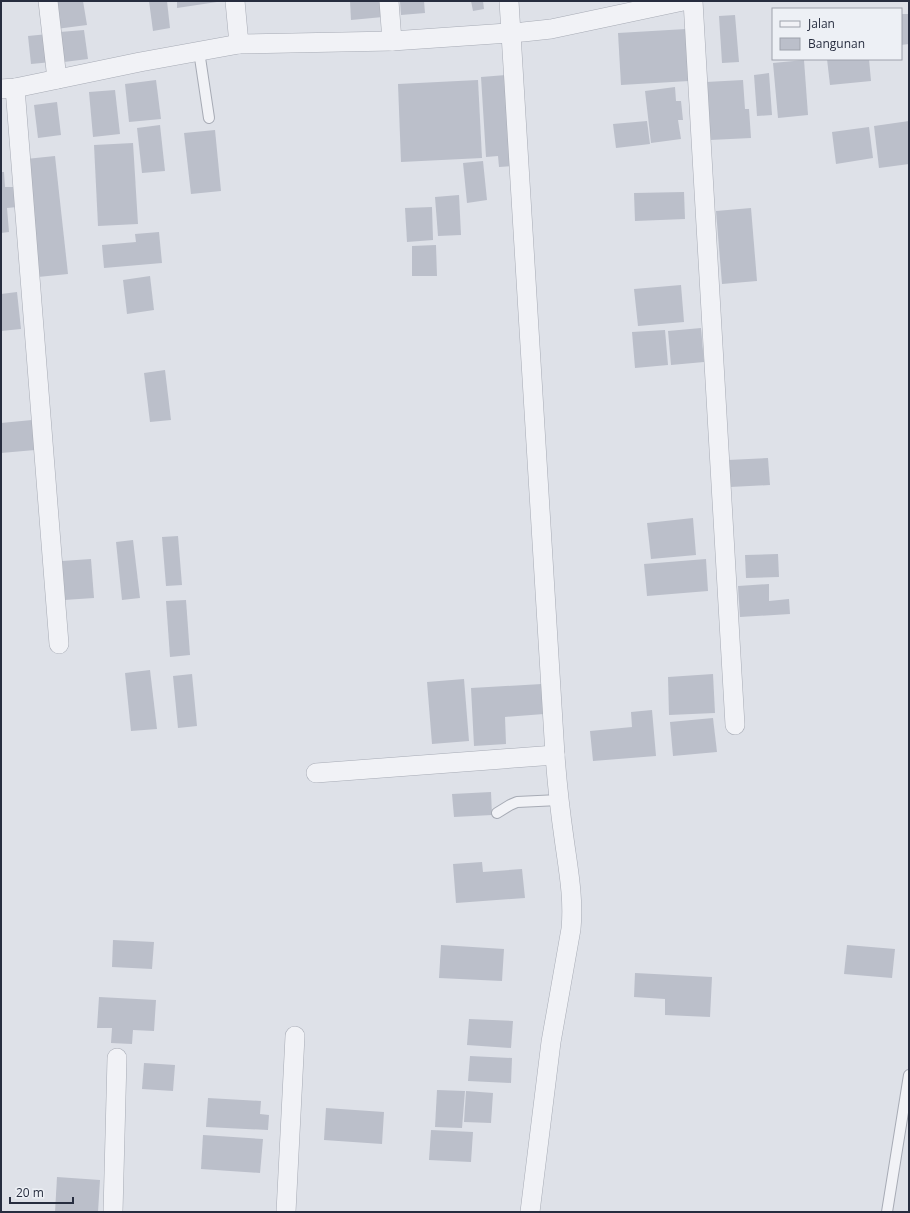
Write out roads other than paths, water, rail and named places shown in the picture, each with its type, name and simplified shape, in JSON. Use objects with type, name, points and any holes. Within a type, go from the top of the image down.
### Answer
[{"type":"street","points":[[48,1],[57,79]]},
{"type":"street","points":[[235,1],[239,44]]},
{"type":"street","points":[[389,1],[392,40]]},
{"type":"street","points":[[509,1],[516,33],[555,755],[573,913],[551,1042],[530,1212]]},
{"type":"street","points":[[58,644],[8,88],[239,44],[392,40],[516,33],[551,29],[683,1]]},
{"type":"street","points":[[692,1],[735,725]]},
{"type":"street","points":[[316,773],[555,755]]},
{"type":"street","points":[[286,1212],[295,1036]]},
{"type":"street","points":[[113,1212],[117,1058]]},
{"type":"lane","points":[[199,51],[209,118]]},
{"type":"lane","points":[[497,813],[517,802],[559,800]]},
{"type":"lane","points":[[887,1212],[909,1075]]}]
